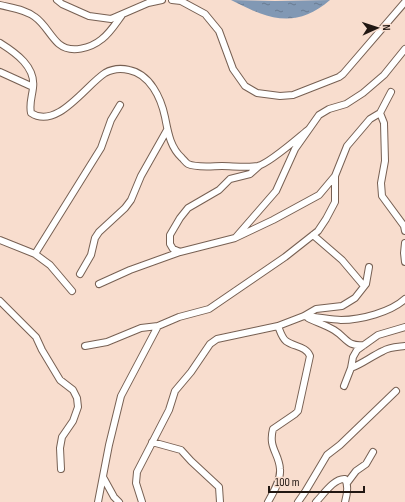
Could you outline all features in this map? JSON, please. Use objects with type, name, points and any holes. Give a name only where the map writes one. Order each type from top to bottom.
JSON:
[{"type":"street","points":[[57,0],[62,4],[89,16],[111,19],[148,2],[162,0]]},
{"type":"street","points":[[172,0],[181,1],[205,14],[219,31],[233,68],[245,86],[257,93],[280,96],[293,95],[344,74],[405,2]]},
{"type":"street","points":[[0,5],[24,11],[34,16],[60,45],[77,50],[90,46],[103,39],[122,15]]},
{"type":"street","points":[[0,43],[14,51],[32,74],[34,87],[30,105],[31,113],[38,117],[46,117],[57,114],[106,73],[119,69],[129,70],[138,72],[148,79],[155,90],[165,116],[167,130],[175,152],[189,164],[206,166],[259,166]]},
{"type":"street","points":[[235,238],[276,191],[295,149],[319,115],[329,109],[346,104],[363,93],[384,75],[405,49]]},
{"type":"street","points":[[0,72],[34,87]]},
{"type":"street","points":[[85,346],[107,342],[141,328],[158,326],[209,309],[285,257],[318,231],[335,202],[335,176],[346,146],[370,119],[380,113],[391,92]]},
{"type":"street","points":[[35,254],[101,148],[111,120],[120,105]]},
{"type":"street","points":[[380,113],[384,123],[385,161],[381,183],[382,196],[405,228]]},
{"type":"street","points":[[180,252],[173,249],[170,244],[170,235],[188,208],[219,190],[230,180],[250,174],[310,129]]},
{"type":"street","points":[[80,274],[91,255],[95,238],[131,200],[141,176],[167,130]]},
{"type":"street","points":[[99,284],[130,270],[180,252],[235,238],[273,220],[318,195],[335,176]]},
{"type":"street","points":[[313,235],[342,260],[364,286]]},
{"type":"street","points":[[0,240],[35,254],[50,265],[72,291]]},
{"type":"street","points":[[405,243],[405,262]]},
{"type":"street","points":[[142,502],[136,482],[137,472],[169,410],[175,391],[191,372],[210,344],[216,339],[278,326],[304,316],[316,309],[342,306],[355,298],[366,284],[369,267]]},
{"type":"street","points":[[304,316],[342,320],[361,317],[389,310],[405,299]]},
{"type":"street","points":[[0,301],[36,338],[60,380],[73,390],[77,398],[78,407],[73,421],[62,437],[60,448],[61,469]]},
{"type":"street","points":[[304,316],[334,330],[350,344],[357,346],[364,345]]},
{"type":"street","points":[[98,502],[121,396],[158,326]]},
{"type":"street","points":[[268,502],[277,485],[281,470],[272,444],[273,429],[298,411],[310,356],[306,350],[285,340],[278,326]]},
{"type":"street","points":[[344,386],[351,368],[353,357],[357,350],[378,335],[405,327]]},
{"type":"street","points":[[351,368],[382,351],[392,347],[405,346]]},
{"type":"street","points":[[298,502],[306,492],[327,455],[340,445],[396,391]]},
{"type":"street","points":[[152,442],[182,450],[191,461],[219,486],[220,502]]},
{"type":"street","points":[[345,502],[347,496],[347,483],[356,471],[366,464],[373,452]]},
{"type":"street","points":[[103,477],[114,497],[119,502]]},
{"type":"street","points":[[316,502],[336,481],[341,479],[345,480],[347,483]]},
{"type":"water","points":[[231,0],[330,0],[305,15],[293,18],[281,18],[257,12]]}]
